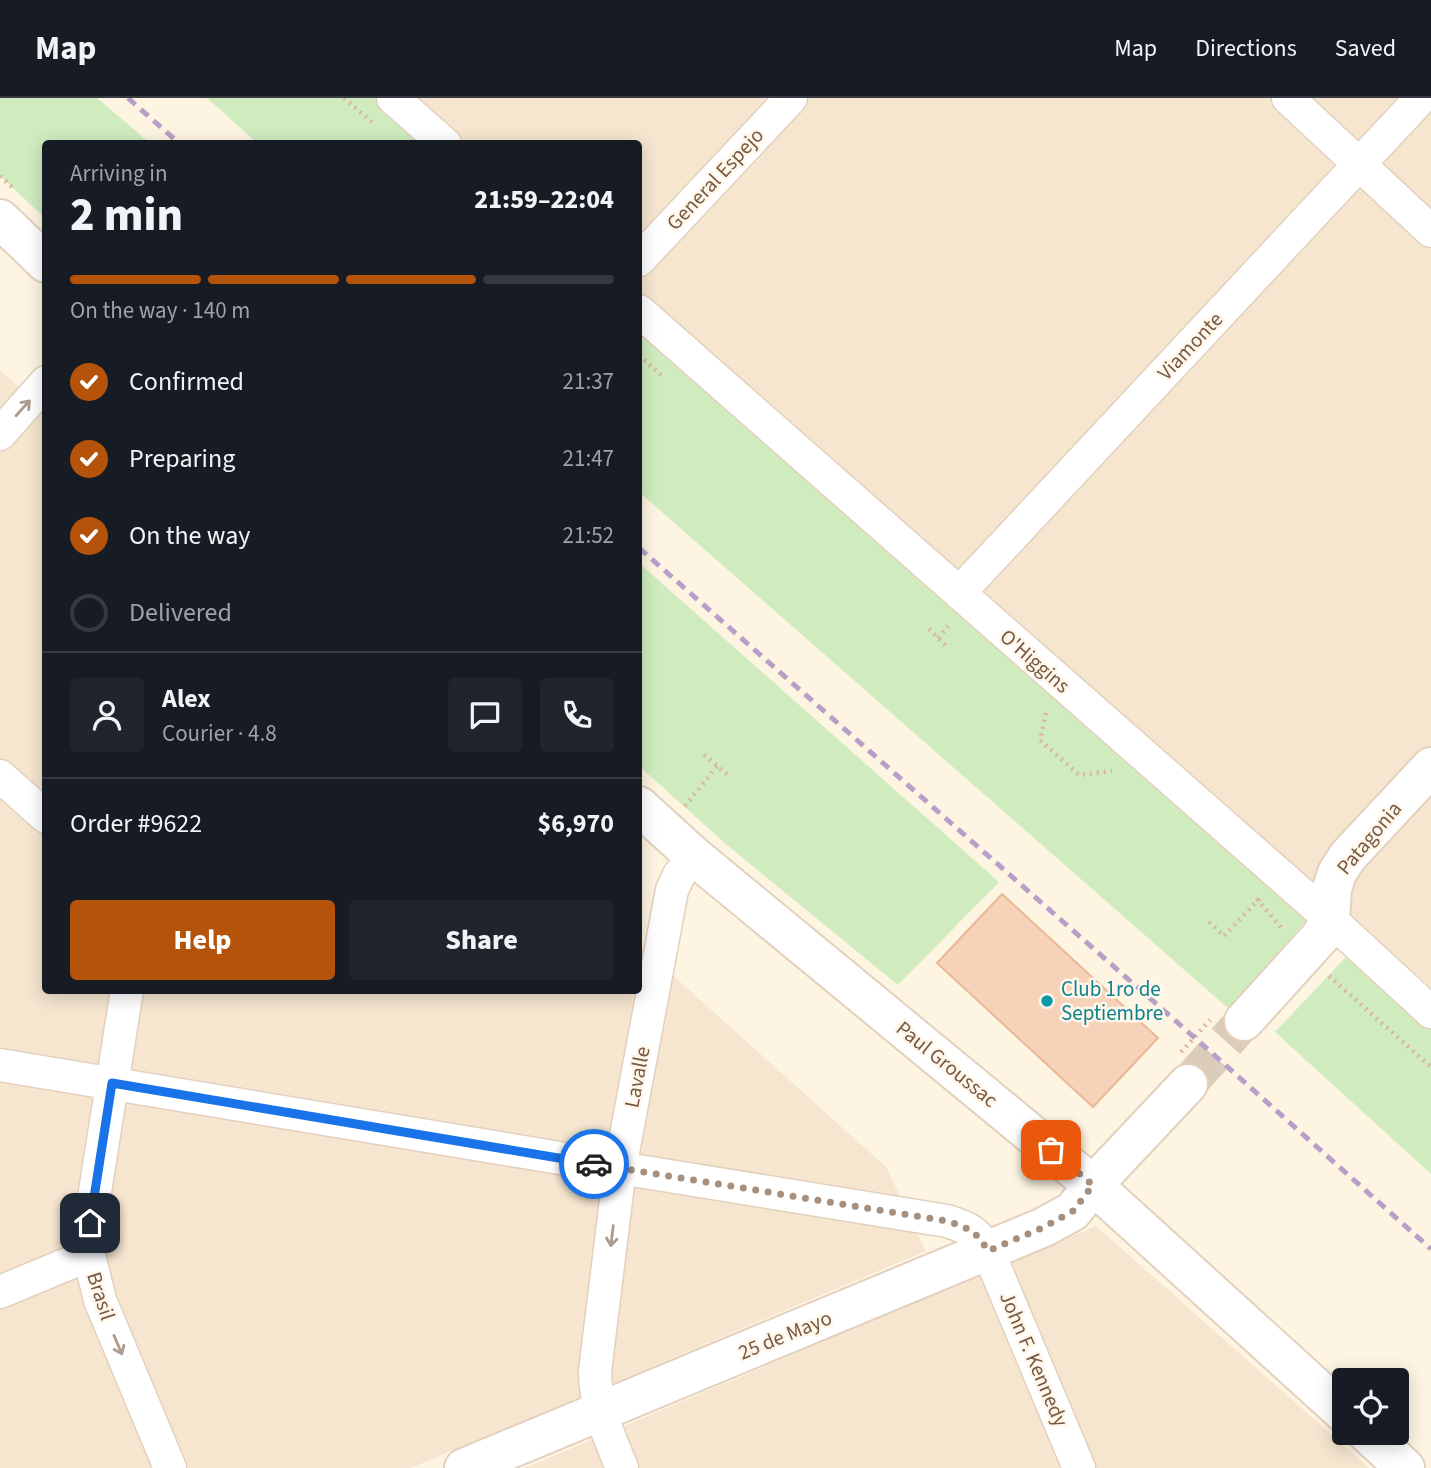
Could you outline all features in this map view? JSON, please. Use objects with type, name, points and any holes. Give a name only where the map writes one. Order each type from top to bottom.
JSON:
[{"type":"street","points":[[393,98],[440,140]]},
{"type":"street","name":"General Espejo","points":[[642,257],[791,98]]},
{"type":"street","points":[[1288,98],[1431,231]]},
{"type":"street","name":"Viamonte","points":[[959,593],[1421,98]]},
{"type":"street","points":[[0,219],[42,260]]},
{"type":"street","name":"O'Higgins","points":[[642,314],[1330,919],[1431,1012]]},
{"type":"street","points":[[0,433],[42,386]]},
{"type":"street","name":"Patagonia","points":[[1330,919],[1332,888],[1337,873],[1348,856],[1431,766]]},
{"type":"street","points":[[0,776],[42,813]]},
{"type":"street","name":"Paul Groussac","points":[[642,809],[695,857],[1093,1185],[1332,1402]]},
{"type":"street","name":"Lavalle","points":[[622,1468],[600,1411],[595,1390],[595,1371],[620,1168],[672,890],[679,875],[695,857]]},
{"type":"street","points":[[1227,1020],[1291,945],[1321,936],[1330,919]]},
{"type":"street","name":"Brasil","points":[[126,994],[90,1223],[89,1255],[100,1300],[170,1468]]},
{"type":"street","points":[[0,1065],[947,1221],[969,1228],[988,1251]]},
{"type":"street","name":"25 de Mayo","points":[[464,1468],[988,1251],[1044,1227],[1073,1211],[1182,1071]]},
{"type":"street","name":"John F. Kennedy","points":[[988,1251],[1079,1468]]},
{"type":"street","points":[[0,1292],[89,1255]]},
{"type":"street","points":[[1380,1445],[1405,1468]]},
{"type":"path","points":[[938,638],[948,626]]},
{"type":"path","points":[[929,629],[946,646]]},
{"type":"path","points":[[1046,713],[1040,740],[1079,775],[1112,771]]},
{"type":"path","points":[[704,755],[729,776]]},
{"type":"path","points":[[684,807],[717,766]]},
{"type":"path","points":[[1209,922],[1224,936],[1258,899],[1290,885]]},
{"type":"path","points":[[1280,926],[1291,945],[1431,1067]]},
{"type":"path","points":[[1182,1071],[1227,1020]]},
{"type":"shaded area","points":[[393,98],[1431,98],[1431,987],[642,311],[642,140],[442,140]]},
{"type":"shaded area","points":[[0,370],[42,408],[42,994],[642,994],[642,948],[886,1167],[926,1251],[411,1468],[0,1468]]},
{"type":"shaded area","points":[[1096,1226],[1332,1435],[1332,1445],[1343,1445],[1369,1468],[525,1468]]},
{"type":"green space","points":[[0,98],[97,98],[146,140],[42,140],[42,215],[0,176]]},
{"type":"green space","points":[[207,98],[374,98],[423,140],[254,140]]},
{"type":"green space","points":[[642,330],[1311,915],[1229,1009],[642,495]]},
{"type":"green space","points":[[642,566],[999,882],[898,985],[727,845],[642,769]]},
{"type":"green space","points":[[1347,956],[1431,1028],[1431,1174],[1275,1032]]},
{"type":"building","name":"Club 1ro de Septiembre","points":[[1002,894],[1158,1038],[1093,1107],[937,963]]},
{"type":"tunnel","points":[[1188,1084],[1244,1021]]},
{"type":"railway","points":[[128,98],[175,140]]},
{"type":"railway","points":[[642,551],[1431,1249]]},
{"type":"way so far","points":[[594,1164],[947,1221],[969,1228],[988,1251],[1044,1227],[1073,1211],[1093,1185],[1051,1150]]},
{"type":"place","name":"Club 1ro de Septiembre","points":[[1047,1001]]},
{"type":"route","points":[[90,1223],[112,1083],[594,1164]]}]
